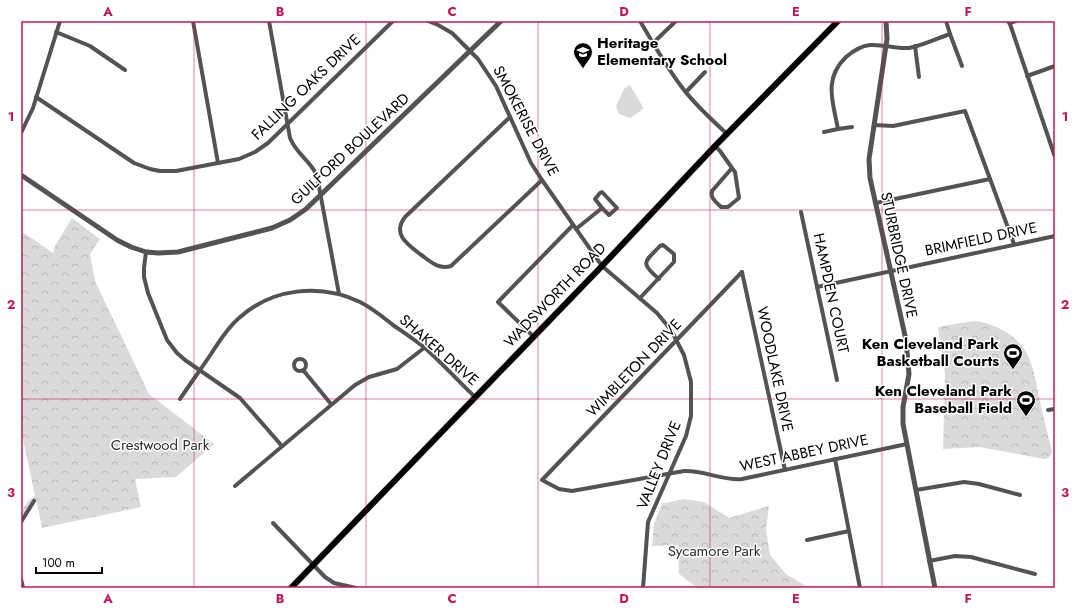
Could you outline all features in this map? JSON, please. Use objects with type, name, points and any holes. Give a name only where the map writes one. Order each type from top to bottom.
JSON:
[{"type":"highway","name":"WADSWORTH ROAD","points":[[291,588],[835,22]]},
{"type":"street","points":[[21,133],[30,117],[60,21]]},
{"type":"street","points":[[193,21],[218,163]]},
{"type":"street","points":[[269,21],[287,124],[293,145],[316,172],[339,294]]},
{"type":"street","name":"FALLING OAKS DRIVE","points":[[36,97],[150,170],[168,172],[239,159],[255,152],[268,143],[393,21]]},
{"type":"street","name":"SMOKERISE DRIVE","points":[[428,21],[442,26],[452,33],[471,50],[485,68],[493,80],[531,163],[602,266]]},
{"type":"street","name":"GUILFORD BOULEVARD","points":[[21,175],[117,240],[146,252],[178,252],[272,228],[298,215],[321,195],[501,21]]},
{"type":"street","points":[[640,21],[670,71],[686,92],[699,108],[727,134]]},
{"type":"street","points":[[653,43],[676,21]]},
{"type":"street","name":"STURBRIDGE DRIVE","points":[[886,21],[886,46],[869,159],[870,178],[906,340],[909,374],[903,415],[934,588]]},
{"type":"street","points":[[946,21],[962,66]]},
{"type":"street","points":[[1016,21],[1009,22],[1055,157]]},
{"type":"street","points":[[56,32],[90,46],[114,61],[125,70]]},
{"type":"street","points":[[838,129],[831,82],[834,71],[852,51],[860,47],[871,45],[899,48],[915,46],[950,34]]},
{"type":"street","points":[[915,46],[919,77]]},
{"type":"street","points":[[1027,76],[1055,66]]},
{"type":"street","points":[[686,92],[705,72]]},
{"type":"street","points":[[874,125],[893,126],[965,111],[1014,244]]},
{"type":"street","points":[[510,117],[406,217],[401,224],[400,233],[402,238],[407,245],[435,265],[447,267],[454,263],[542,180]]},
{"type":"street","points":[[824,132],[852,127]]},
{"type":"street","points":[[715,146],[720,151],[735,172],[739,198],[728,207],[721,207],[713,200],[711,194],[732,168]]},
{"type":"street","points":[[876,203],[990,178]]},
{"type":"street","points":[[602,192],[617,208],[609,215],[602,208],[595,199],[602,192]]},
{"type":"street","points":[[533,336],[498,302],[575,227],[602,208]]},
{"type":"street","name":"HAMPDEN COURT","points":[[801,212],[837,380]]},
{"type":"street","name":"BRIMFIELD DRIVE","points":[[817,287],[1055,236]]},
{"type":"street","points":[[640,298],[659,279],[675,259],[674,254],[663,245],[646,261],[648,270],[659,279]]},
{"type":"street","points":[[146,252],[144,268],[146,285],[163,332],[169,344],[177,353],[240,398],[282,446]]},
{"type":"street","name":"VALLEY DRIVE","points":[[602,266],[657,313],[671,330],[684,355],[690,374],[692,388],[692,407],[686,436],[648,522],[643,588]]},
{"type":"street","name":"WIMBLETON DRIVE","points":[[542,480],[742,272]]},
{"type":"street","name":"WOODLAKE DRIVE","points":[[742,272],[785,470]]},
{"type":"street","name":"SHAKER DRIVE","points":[[180,399],[230,327],[246,312],[275,296],[294,291],[316,290],[339,294],[370,308],[424,348],[475,397]]},
{"type":"street","points":[[235,486],[331,404],[361,381],[376,374],[397,369],[424,348]]},
{"type":"street","points":[[303,370],[331,404]]},
{"type":"street","points":[[1048,410],[1055,409]]},
{"type":"street","name":"WEST ABBEY DRIVE","points":[[542,480],[552,487],[572,492],[691,471],[735,480],[907,444]]},
{"type":"street","points":[[835,460],[860,588]]},
{"type":"street","points":[[916,490],[964,482],[979,484],[1020,495]]},
{"type":"street","points":[[21,522],[34,501]]},
{"type":"street","points":[[273,523],[325,577],[334,583],[356,588]]},
{"type":"street","points":[[807,540],[849,531]]},
{"type":"street","points":[[929,561],[955,556],[971,557],[1035,574]]},
{"type":"street","points":[[21,579],[23,588]]},
{"type":"green space","points":[[630,85],[643,109],[630,118],[619,114],[616,106],[624,89]]},
{"type":"green space","name":"Crestwood Park","points":[[72,218],[100,239],[90,254],[95,281],[149,394],[214,444],[176,477],[135,479],[141,507],[42,528],[37,503],[34,500],[21,519],[25,506],[29,500],[35,496],[21,429],[21,231],[53,253],[55,246]]},
{"type":"green space","points":[[976,321],[991,325],[1006,332],[1019,343],[1028,356],[1052,451],[1048,458],[1045,459],[979,447],[943,449],[945,374],[938,327]]},
{"type":"green space","name":"Sycamore Park","points":[[683,499],[704,502],[729,518],[769,506],[766,530],[770,555],[786,574],[809,588],[698,588],[679,574],[678,545],[652,546],[654,524],[662,504]]},
{"type":"place","name":"Heritage Elementary School","points":[[583,69]]},
{"type":"place","name":"Ken Cleveland Park Basketball Courts","points":[[1013,370]]},
{"type":"place","name":"Ken Cleveland Park Baseball Field","points":[[1026,417]]}]
